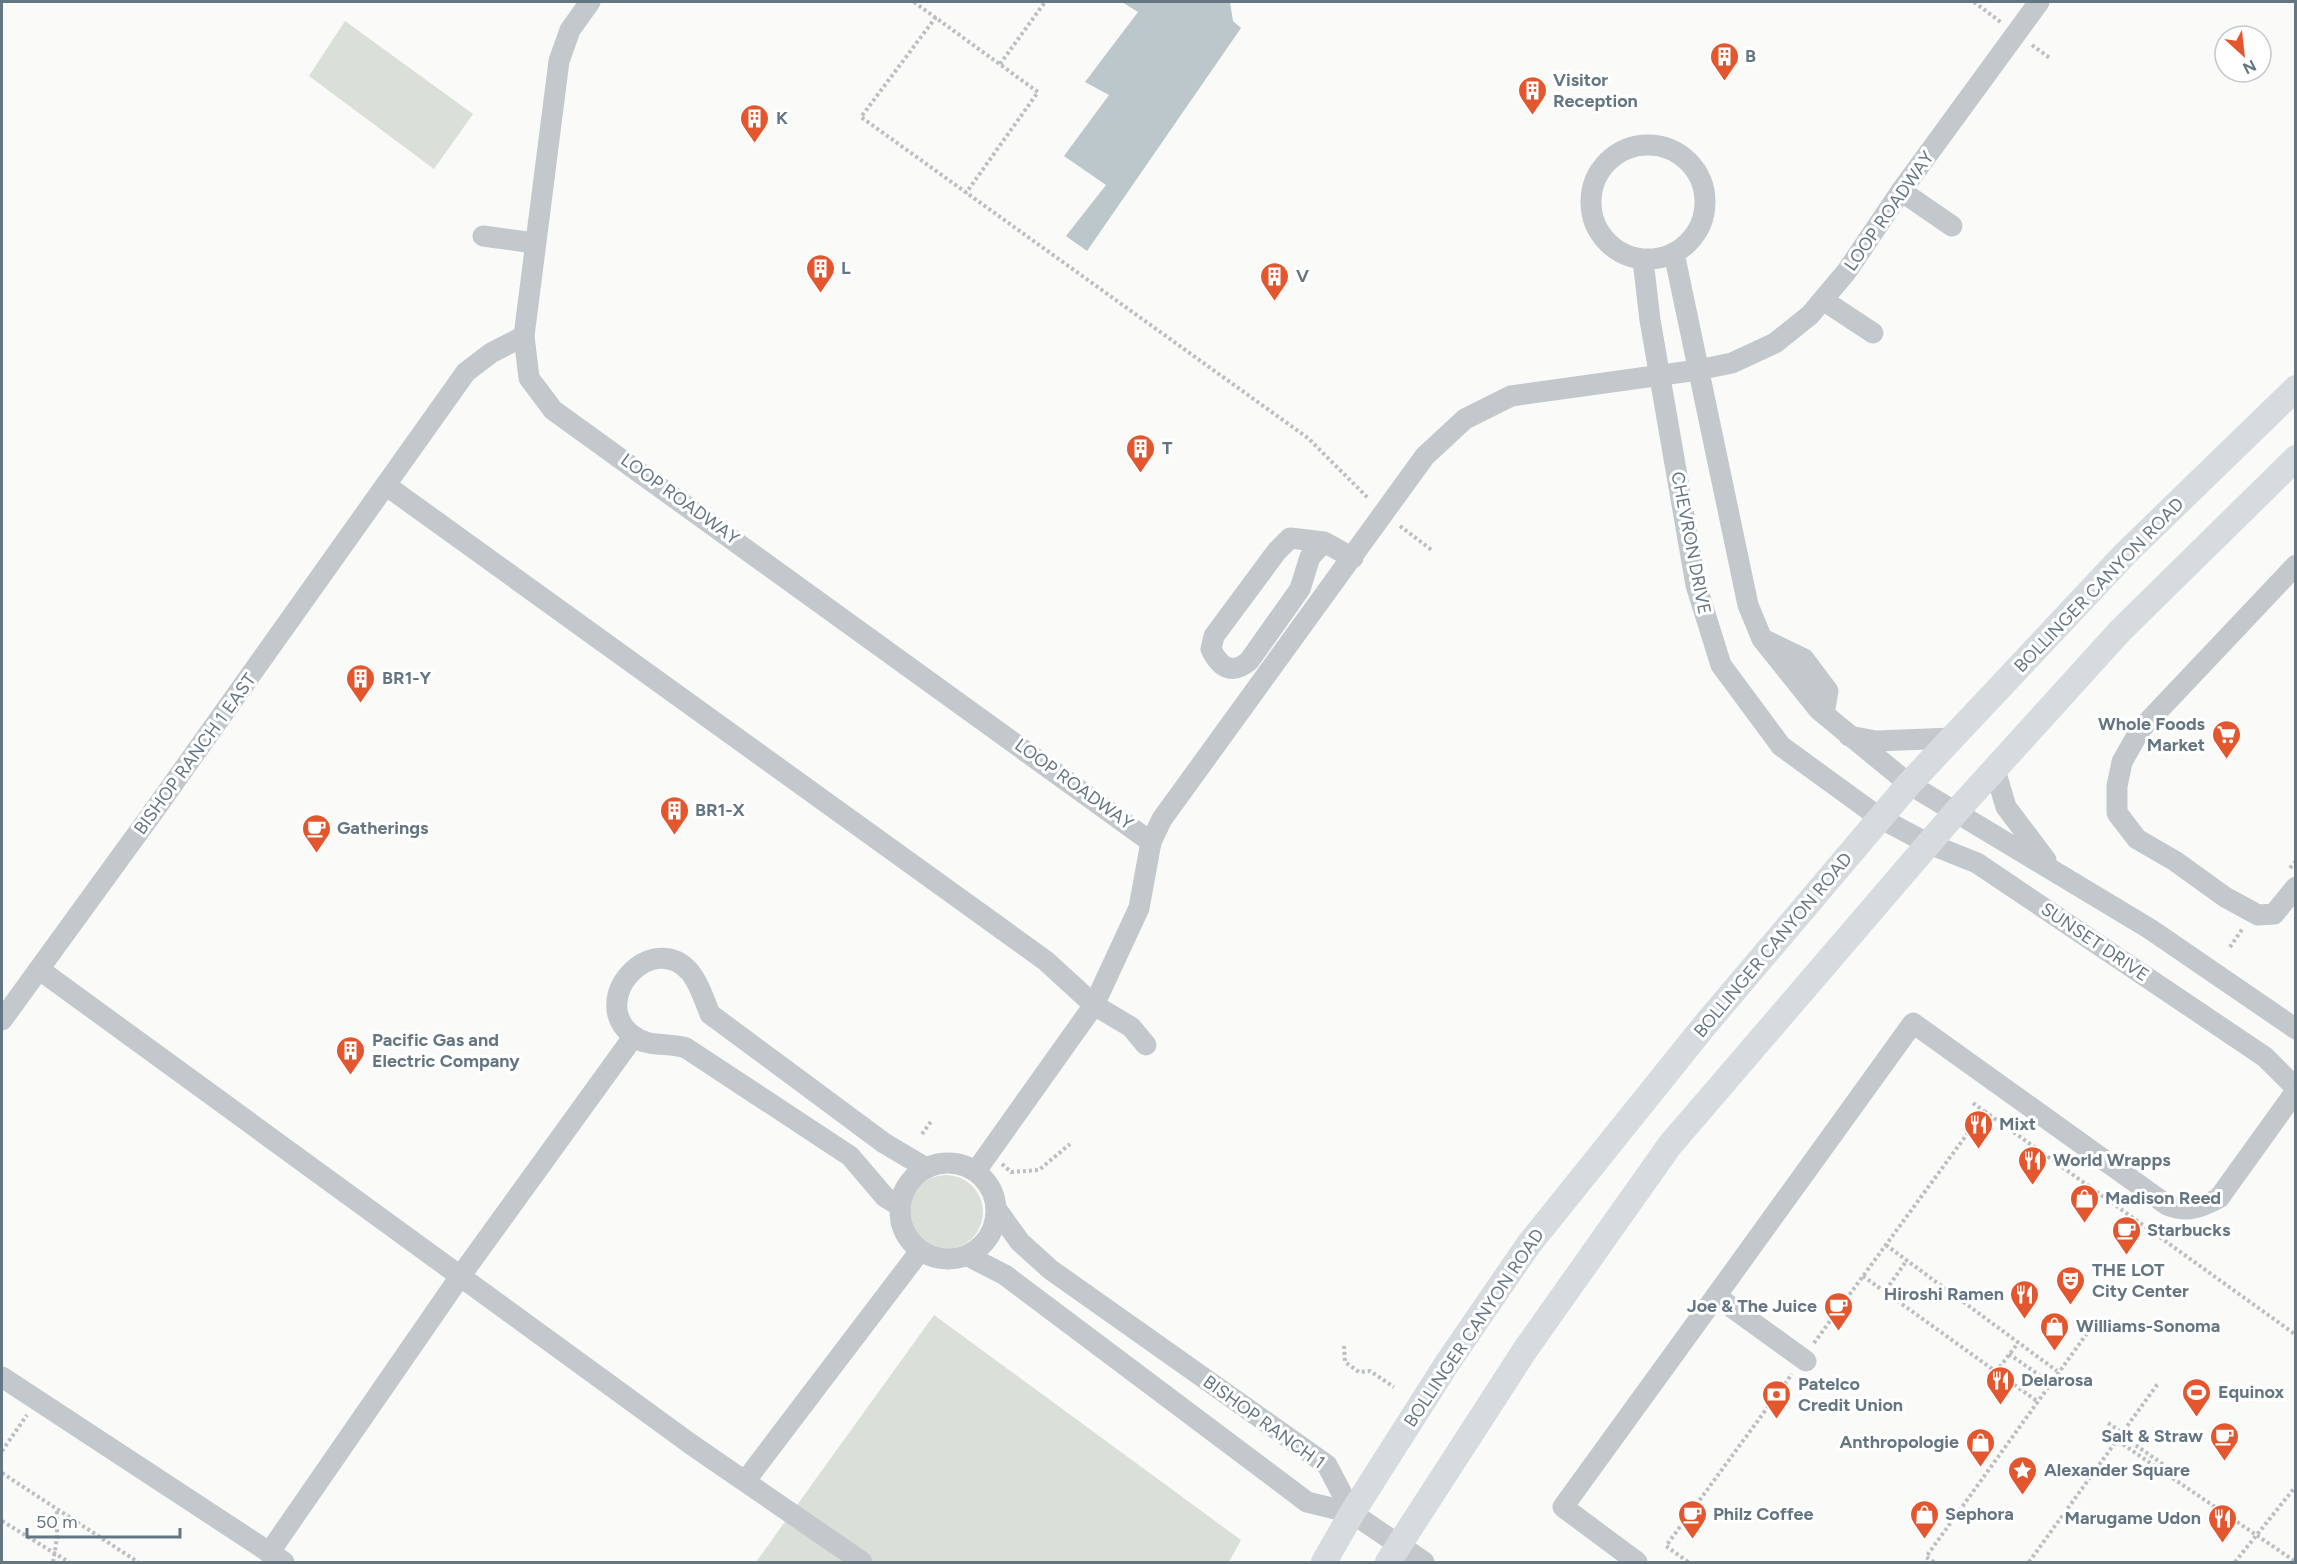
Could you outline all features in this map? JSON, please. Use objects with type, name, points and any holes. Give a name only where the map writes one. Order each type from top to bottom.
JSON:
[{"type":"main road","name":"BOLLINGER CANYON ROAD","points":[[1324,1563],[1352,1513],[1448,1362],[1529,1244],[1705,1025],[1909,784],[2126,554],[2295,388]]},
{"type":"main road","points":[[1393,1554],[1525,1350],[1670,1145],[1927,843],[2120,631],[2295,458]]},
{"type":"street","name":"LOOP ROADWAY","points":[[590,2],[570,30],[559,61],[534,243],[524,336],[529,378],[553,410],[1151,842]]},
{"type":"street","name":"LOOP ROADWAY","points":[[976,1171],[1094,1005],[1139,908],[1151,842],[1162,819],[1425,456],[1465,419],[1511,396],[1698,370],[1732,363],[1775,343],[1810,315],[1847,271],[1901,191],[2040,2]]},
{"type":"street","points":[[1647,144],[1666,147],[1683,156],[1696,170],[1704,188],[1706,207],[1701,226],[1690,242],[1674,253],[1659,259],[1643,260],[1625,255],[1608,244],[1597,229],[1591,210],[1592,191],[1598,173],[1611,158],[1628,148],[1647,144]]},
{"type":"street","points":[[1901,191],[1952,226]]},
{"type":"street","points":[[483,236],[534,243]]},
{"type":"street","points":[[1674,253],[1740,575],[1748,605],[1762,639],[1804,659],[1828,692],[1824,714],[1909,784]]},
{"type":"street","name":"CHEVRON DRIVE","points":[[1643,260],[1644,281],[1696,585],[1721,665],[1781,746],[1880,818]]},
{"type":"street","points":[[1823,300],[1873,333]]},
{"type":"street","name":"BISHOP RANCH 1 EAST","points":[[2,1020],[387,486],[466,372],[491,353],[524,336]]},
{"type":"street","points":[[387,486],[1046,961],[1094,1005],[1131,1027],[1146,1045]]},
{"type":"street","points":[[1324,542],[1310,557],[1300,589],[1249,661],[1241,668],[1230,669],[1222,666],[1211,650],[1214,636],[1277,550],[1290,538],[1324,542],[1353,558]]},
{"type":"street","points":[[2295,565],[2163,702],[2140,730],[2122,762],[2117,786],[2117,813],[2137,839],[2175,861],[2224,897],[2258,915],[2274,914],[2295,886]]},
{"type":"street","points":[[1849,736],[1875,741],[1953,738]]},
{"type":"street","name":"SUNSET DRIVE","points":[[1995,770],[2006,807],[2058,874]]},
{"type":"street","name":"SUNSET DRIVE","points":[[1909,784],[2150,929],[2295,1029]]},
{"type":"street","name":"SUNSET DRIVE","points":[[1880,818],[1927,843],[1986,868],[2265,1057],[2295,1089]]},
{"type":"street","points":[[900,1206],[885,1197],[850,1156],[686,1048],[670,1043],[656,1045],[634,1036],[624,1026],[619,1015],[620,985],[628,974],[650,961],[668,959],[679,963],[699,984],[710,1014],[884,1143],[926,1168]]},
{"type":"street","points":[[40,970],[459,1278],[692,1445],[746,1480],[862,1563]]},
{"type":"street","points":[[1637,1563],[1563,1507],[1913,1023],[2167,1205],[2181,1211],[2200,1209],[2219,1198],[2295,1089]]},
{"type":"street","points":[[2,1377],[276,1558],[459,1278],[634,1036]]},
{"type":"street","points":[[956,1163],[976,1171],[991,1186],[997,1210],[992,1232],[981,1247],[968,1256],[945,1260],[920,1251],[904,1231],[900,1206],[906,1187],[926,1168],[938,1164],[956,1163]]},
{"type":"street","name":"BISHOP RANCH 1","points":[[997,1210],[1020,1242],[1051,1270],[1327,1465],[1352,1513]]},
{"type":"street","points":[[746,1480],[920,1251]]},
{"type":"street","name":"BISHOP RANCH 1","points":[[968,1256],[1005,1275],[1307,1502],[1352,1513]]},
{"type":"street","points":[[1716,1296],[1805,1360]]},
{"type":"street","points":[[1352,1513],[1393,1554],[1424,1563]]},
{"type":"path","points":[[914,2],[1038,92],[966,193]]},
{"type":"path","points":[[1000,64],[1045,2]]},
{"type":"path","points":[[1974,2],[2005,25]]},
{"type":"path","points":[[936,17],[861,117],[1308,438],[1376,506]]},
{"type":"path","points":[[2032,45],[2050,58]]},
{"type":"path","points":[[1400,526],[1433,551]]},
{"type":"path","points":[[1973,1103],[2295,1335]]},
{"type":"path","points":[[1688,1563],[1666,1546],[1805,1360],[1863,1276],[1984,1112]]},
{"type":"path","points":[[922,1134],[932,1120]]},
{"type":"path","points":[[1002,1164],[1011,1172],[1038,1170],[1070,1144]]},
{"type":"path","points":[[1886,1245],[2057,1371]]},
{"type":"path","points":[[1886,1290],[1907,1260]]},
{"type":"path","points":[[1863,1276],[2037,1401]]},
{"type":"path","points":[[1934,1563],[1926,1557],[2049,1382],[2088,1332]]},
{"type":"path","points":[[1996,1372],[2018,1343]]},
{"type":"path","points":[[1344,1346],[1345,1362],[1359,1372],[1370,1371],[1394,1387]]},
{"type":"path","points":[[2009,1354],[2049,1382]]},
{"type":"path","points":[[2029,1563],[2159,1382]]},
{"type":"path","points":[[2108,1423],[2167,1467],[2163,1472]]},
{"type":"path","points":[[2117,1440],[2295,1562]]},
{"type":"path","points":[[2,1473],[138,1563]]},
{"type":"path","points":[[2235,1563],[2295,1486]]},
{"type":"path","points":[[53,1563],[57,1509]]},
{"type":"path","points":[[2,1521],[69,1563]]},
{"type":"shaded area","points":[[1122,2],[1230,2],[1233,21],[1241,28],[1087,251],[1066,236],[1106,185],[1064,156],[1109,95],[1085,82],[1138,12]]},
{"type":"shaded area","points":[[345,21],[473,114],[434,169],[309,76]]},
{"type":"shaded area","points":[[946,1175],[960,1178],[972,1186],[980,1198],[983,1212],[980,1226],[972,1238],[960,1246],[946,1249],[932,1246],[920,1238],[912,1226],[909,1212],[912,1198],[920,1186],[932,1178]]},
{"type":"shaded area","points":[[934,1315],[1241,1540],[1229,1562],[756,1562]]},
{"type":"place","name":"B","points":[[1724,82]]},
{"type":"place","name":"Visitor Reception","points":[[1532,116]]},
{"type":"place","name":"K","points":[[755,144]]},
{"type":"place","name":"L","points":[[820,294]]},
{"type":"place","name":"V","points":[[1275,302]]},
{"type":"place","name":"T","points":[[1141,474]]},
{"type":"place","name":"BR1-Y","points":[[361,704]]},
{"type":"place","name":"Whole Foods Market","points":[[2226,760]]},
{"type":"place","name":"BR1-X","points":[[674,836]]},
{"type":"place","name":"Gatherings","points":[[316,854]]},
{"type":"place","name":"Pacific Gas and Electric Company","points":[[351,1076]]},
{"type":"place","name":"Mixt","points":[[1978,1150]]},
{"type":"place","name":"World Wrapps","points":[[2032,1186]]},
{"type":"place","name":"Madison Reed","points":[[2084,1224]]},
{"type":"place","name":"Starbucks","points":[[2126,1256]]},
{"type":"place","name":"THE LOT City Center","points":[[2071,1306]]},
{"type":"place","name":"Hiroshi Ramen","points":[[2025,1320]]},
{"type":"place","name":"Joe & The Juice","points":[[1838,1332]]},
{"type":"place","name":"Williams-Sonoma","points":[[2055,1352]]},
{"type":"place","name":"Delarosa","points":[[2000,1406]]},
{"type":"place","name":"Equinox","points":[[2197,1418]]},
{"type":"place","name":"Patelco Credit Union","points":[[1777,1420]]},
{"type":"place","name":"Salt & Straw","points":[[2224,1462]]},
{"type":"place","name":"Anthropologie","points":[[1980,1468]]},
{"type":"place","name":"Alexander Square","points":[[2023,1496]]},
{"type":"place","name":"Philz Coffee","points":[[1692,1540]]},
{"type":"place","name":"Sephora","points":[[1924,1540]]},
{"type":"place","name":"Marugame Udon","points":[[2222,1544]]}]
